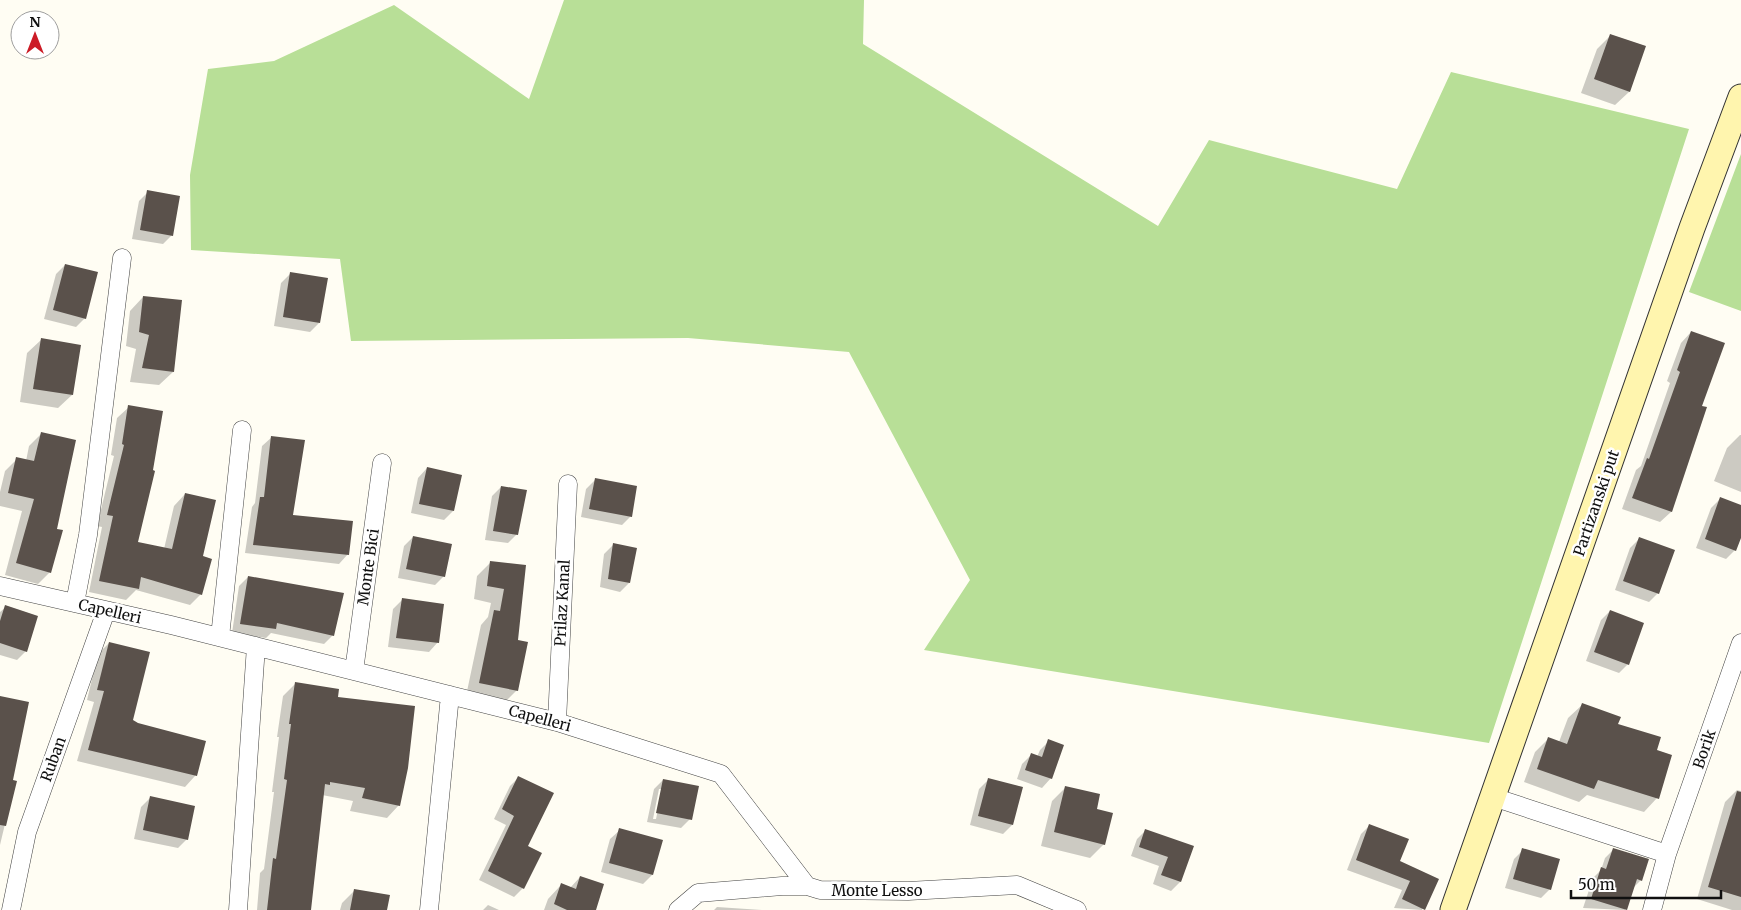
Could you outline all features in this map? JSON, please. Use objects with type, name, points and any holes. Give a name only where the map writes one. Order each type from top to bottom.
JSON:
[{"type":"street","name":"Partizanski put","points":[[1453,910],[1686,246],[1741,98]]},
{"type":"street","points":[[75,603],[88,535],[122,258]]},
{"type":"street","points":[[220,637],[242,430]]},
{"type":"street","name":"Monte Bici","points":[[354,671],[382,463]]},
{"type":"street","name":"Prilaz Kanal","points":[[557,722],[568,484]]},
{"type":"street","name":"Capelleri","points":[[0,586],[220,637],[557,722],[721,774],[808,886]]},
{"type":"street","name":"Ruban","points":[[11,910],[27,832],[106,611]]},
{"type":"street","name":"Borik","points":[[1652,910],[1667,854],[1741,643]]},
{"type":"street","points":[[238,910],[256,646]]},
{"type":"street","points":[[429,910],[450,695]]},
{"type":"street","points":[[1493,797],[1667,854]]},
{"type":"street","name":"Monte Lesso","points":[[678,910],[698,893],[808,886],[820,890],[908,891],[1017,885],[1077,910]]},
{"type":"green space","points":[[564,0],[864,0],[863,44],[1158,226],[1209,140],[1397,189],[1451,72],[1689,129],[1489,743],[924,650],[970,580],[849,352],[688,338],[351,341],[340,259],[191,250],[190,175],[208,69],[274,61],[394,5],[529,99]]},
{"type":"green space","points":[[1741,154],[1741,311],[1689,292]]},
{"type":"building","points":[[1610,34],[1646,46],[1630,92],[1594,79]]},
{"type":"building","points":[[147,190],[180,196],[173,236],[140,230]]},
{"type":"building","points":[[65,264],[98,272],[86,319],[53,310]]},
{"type":"building","points":[[290,272],[328,278],[320,323],[283,317]]},
{"type":"building","points":[[143,296],[182,300],[174,372],[142,368],[149,335],[139,332]]},
{"type":"building","points":[[1691,331],[1725,343],[1702,406],[1707,407],[1672,512],[1632,498],[1647,458],[1649,459],[1680,372],[1677,370]]},
{"type":"building","points":[[41,338],[81,345],[73,395],[33,389]]},
{"type":"building","points":[[128,405],[163,411],[153,470],[155,471],[138,542],[172,549],[185,493],[216,500],[203,556],[212,559],[202,595],[141,577],[139,589],[99,581],[113,516],[107,515],[124,445],[122,444]]},
{"type":"building","points":[[41,432],[76,440],[57,529],[63,530],[51,573],[16,563],[34,499],[8,493],[16,457],[34,461]]},
{"type":"building","points":[[271,436],[305,440],[293,515],[353,521],[349,555],[253,545],[260,497],[264,497]]},
{"type":"building","points":[[427,467],[462,475],[454,511],[419,504]]},
{"type":"building","points":[[595,478],[637,486],[632,517],[589,509]]},
{"type":"building","points":[[501,486],[527,490],[518,535],[493,531]]},
{"type":"building","points":[[1720,497],[1741,505],[1741,538],[1736,551],[1705,539]]},
{"type":"building","points":[[413,536],[452,544],[445,577],[406,569]]},
{"type":"building","points":[[1639,537],[1675,550],[1659,594],[1623,581]]},
{"type":"building","points":[[613,543],[637,548],[630,583],[608,579]]},
{"type":"building","points":[[490,561],[526,565],[518,640],[528,642],[518,691],[479,683],[494,610],[500,611],[504,589],[487,586]]},
{"type":"building","points":[[248,576],[344,593],[334,636],[277,623],[276,629],[240,624]]},
{"type":"building","points":[[402,598],[444,604],[439,643],[396,638]]},
{"type":"building","points":[[5,605],[38,616],[27,652],[0,643],[0,621]]},
{"type":"building","points":[[1610,610],[1644,623],[1629,665],[1594,652]]},
{"type":"building","points":[[109,642],[150,652],[133,720],[138,723],[206,741],[197,776],[88,750],[104,691],[97,690]]},
{"type":"building","points":[[295,682],[339,689],[338,697],[415,706],[408,768],[400,806],[362,798],[365,788],[330,782],[330,785],[325,784],[311,910],[267,910],[273,858],[276,859],[287,780],[284,779]]},
{"type":"building","points":[[0,696],[29,702],[13,780],[17,781],[6,826],[0,825]]},
{"type":"building","points":[[1582,703],[1621,717],[1618,724],[1661,737],[1657,750],[1672,755],[1659,799],[1598,780],[1594,789],[1537,769],[1548,737],[1567,744]]},
{"type":"building","points":[[1048,739],[1064,745],[1052,779],[1025,770],[1031,753],[1042,757]]},
{"type":"building","points":[[518,776],[554,793],[528,846],[542,853],[524,889],[488,871],[514,816],[502,809]]},
{"type":"building","points":[[988,778],[1023,787],[1013,825],[978,816]]},
{"type":"building","points":[[663,779],[699,786],[692,820],[656,813]]},
{"type":"building","points":[[1065,786],[1100,794],[1097,809],[1113,813],[1105,845],[1054,832]]},
{"type":"building","points":[[1737,791],[1741,792],[1741,897],[1708,887]]},
{"type":"building","points":[[150,796],[195,806],[188,840],[143,830]]},
{"type":"building","points":[[1369,824],[1409,839],[1400,861],[1439,879],[1425,910],[1402,899],[1410,881],[1356,860]]},
{"type":"building","points":[[619,828],[663,840],[653,875],[609,863]]},
{"type":"building","points":[[1145,829],[1194,846],[1181,882],[1161,875],[1168,857],[1139,847]]},
{"type":"building","points":[[1522,848],[1560,859],[1551,890],[1513,879]]},
{"type":"building","points":[[1613,848],[1649,859],[1642,881],[1637,879],[1627,910],[1591,899],[1601,867],[1606,869]]},
{"type":"building","points":[[580,876],[604,884],[596,910],[567,910],[554,904],[561,883],[576,889]]},
{"type":"building","points":[[354,889],[390,895],[387,910],[350,910]]}]
